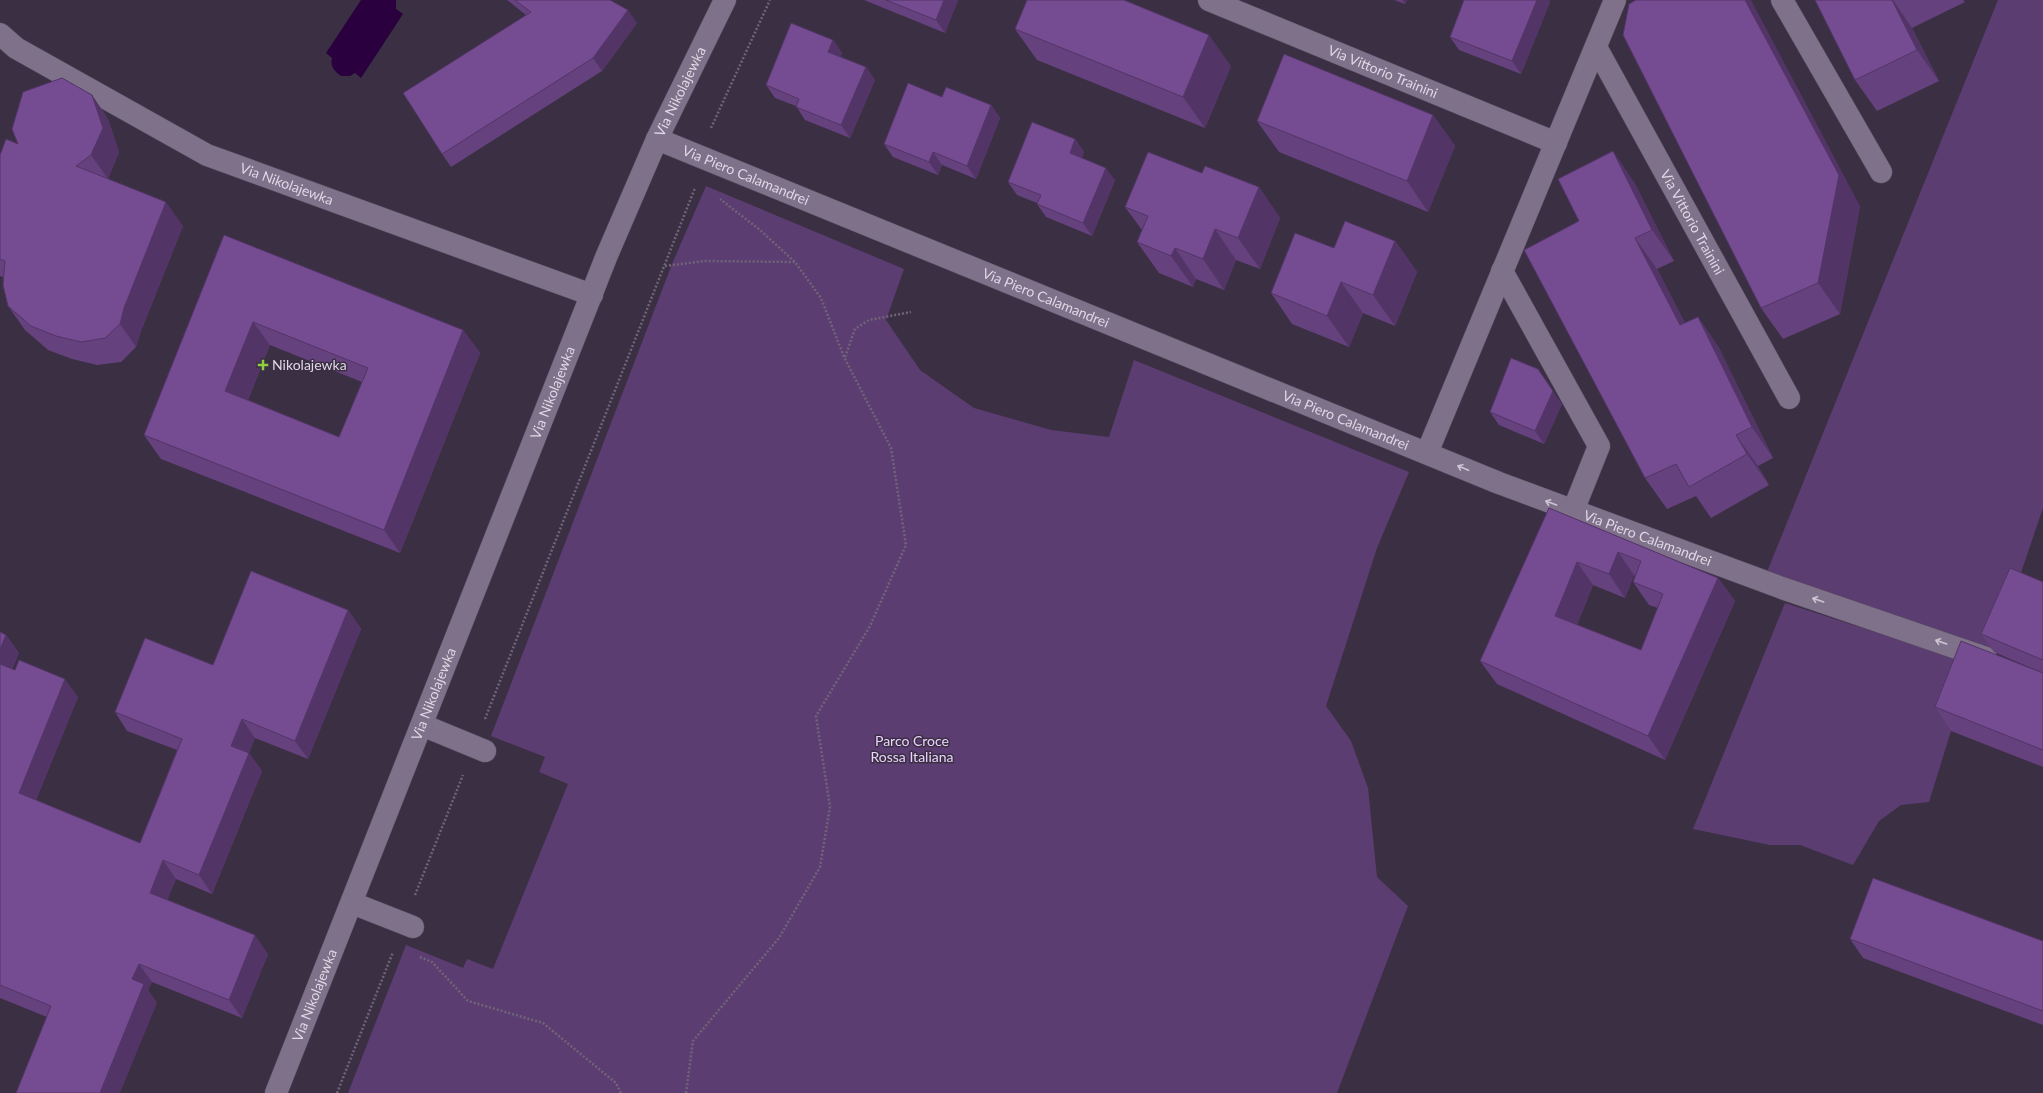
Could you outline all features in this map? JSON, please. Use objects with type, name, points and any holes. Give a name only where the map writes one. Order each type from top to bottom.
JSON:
[{"type":"street","name":"Via Nikolajewka","points":[[276,1093],[592,295],[657,139],[725,0]]},
{"type":"street","name":"Via Vittorio Trainini","points":[[1209,0],[1556,143]]},
{"type":"street","points":[[1426,453],[1615,0]]},
{"type":"street","points":[[1782,0],[1881,172]]},
{"type":"street","name":"Via Nikolajewka","points":[[0,34],[16,48],[207,155],[592,295]]},
{"type":"street","name":"Via Vittorio Trainini","points":[[1596,47],[1789,398]]},
{"type":"street","name":"Via Piero Calamandrei","points":[[657,139],[1499,483],[1782,588],[2008,667]]},
{"type":"street","points":[[1502,272],[1599,446],[1573,511]]},
{"type":"street","points":[[422,726],[479,749]]},
{"type":"street","points":[[352,902],[408,925]]},
{"type":"path","points":[[337,1093],[408,925],[479,749],[664,266],[701,173],[708,160],[711,124],[770,0]]},
{"type":"path","points":[[686,1093],[693,1041],[779,938],[820,867],[830,807],[816,716],[870,626],[906,545],[892,448],[844,357],[821,298],[795,262],[760,230],[716,196]]},
{"type":"path","points":[[664,266],[704,261],[795,262]]},
{"type":"path","points":[[844,357],[855,329],[869,320],[911,312]]},
{"type":"path","points":[[417,956],[432,962],[468,1001],[543,1023],[616,1083],[621,1093]]},
{"type":"green space","points":[[1998,0],[2043,0],[2043,508],[1994,652],[1767,572]]},
{"type":"green space","name":"Parco Croce Rossa Italiana","points":[[706,186],[904,269],[886,320],[920,370],[974,408],[1051,430],[1109,437],[1134,360],[1409,472],[1377,548],[1326,706],[1351,741],[1368,788],[1377,877],[1408,906],[1337,1093],[348,1093],[406,945],[463,968],[467,959],[493,969],[568,784],[539,772],[545,757],[491,736],[672,264]]},
{"type":"green space","points":[[1785,603],[1977,665],[1951,731],[1929,802],[1901,805],[1879,821],[1853,865],[1800,845],[1770,845],[1693,829]]},
{"type":"shaded area","points":[[361,0],[396,0],[396,9],[403,14],[361,78],[355,73],[350,76],[341,76],[333,68],[332,58],[326,53]]},
{"type":"building","points":[[515,0],[610,0],[628,10],[593,58],[442,154],[403,93],[531,12]]},
{"type":"building","points":[[886,0],[944,0],[936,20]]},
{"type":"building","points":[[1027,0],[1124,0],[1209,35],[1183,97],[1015,29]]},
{"type":"building","points":[[1464,0],[1537,0],[1512,61],[1450,37]]},
{"type":"building","points":[[1636,0],[1745,0],[1839,175],[1818,283],[1761,308],[1623,35],[1629,4]]},
{"type":"building","points":[[1815,0],[1892,0],[1917,50],[1855,80]]},
{"type":"building","points":[[791,23],[833,40],[828,52],[866,67],[841,125],[796,107],[799,99],[766,85]]},
{"type":"building","points":[[1284,54],[1433,115],[1407,181],[1257,121]]},
{"type":"building","points":[[62,78],[92,95],[103,128],[91,155],[76,166],[166,202],[124,308],[120,324],[105,338],[81,342],[56,336],[31,326],[8,306],[3,285],[5,261],[0,259],[0,155],[6,139],[18,144],[12,129],[23,92]]},
{"type":"building","points":[[908,83],[942,97],[946,87],[991,105],[967,166],[933,152],[929,162],[884,144]]},
{"type":"building","points":[[1032,122],[1075,139],[1070,153],[1106,168],[1083,223],[1037,204],[1041,195],[1008,182]]},
{"type":"building","points":[[1613,151],[1652,230],[1635,238],[1680,325],[1698,317],[1752,427],[1736,435],[1747,454],[1689,487],[1676,464],[1645,478],[1524,250],[1579,221],[1558,179]]},
{"type":"building","points":[[1148,152],[1202,173],[1205,166],[1259,187],[1238,238],[1215,229],[1203,259],[1175,248],[1171,256],[1137,242],[1148,216],[1125,207]]},
{"type":"building","points":[[1345,221],[1395,241],[1373,295],[1341,282],[1327,316],[1271,293],[1295,233],[1334,248]]},
{"type":"building","points":[[224,235],[463,330],[384,530],[144,435]],"holes":[[[253,322],[368,368],[339,437],[225,391]]]},
{"type":"building","points":[[1511,358],[1538,369],[1553,391],[1535,431],[1490,412]]},
{"type":"building","points":[[1549,508],[1718,578],[1648,736],[1480,661]],"holes":[[[1618,552],[1641,561],[1633,582],[1663,594],[1641,650],[1555,616],[1577,562],[1609,574]]]},
{"type":"building","points":[[2010,568],[2043,582],[2043,660],[1981,634]]},
{"type":"building","points":[[251,571],[348,610],[295,741],[242,719],[231,746],[249,753],[199,875],[163,860],[150,893],[255,935],[229,1000],[139,964],[132,979],[144,984],[100,1093],[16,1093],[51,1006],[0,985],[0,664],[15,670],[19,660],[65,679],[19,793],[140,843],[182,739],[115,712],[145,638],[213,665]]},
{"type":"building","points":[[0,632],[6,635],[0,649]]},
{"type":"building","points":[[1961,641],[2043,673],[2043,750],[1935,707]]},
{"type":"building","points":[[1873,878],[2043,941],[2043,1011],[1850,939]]},
{"type":"place","name":"Nikolajewka","points":[[263,365]]}]
